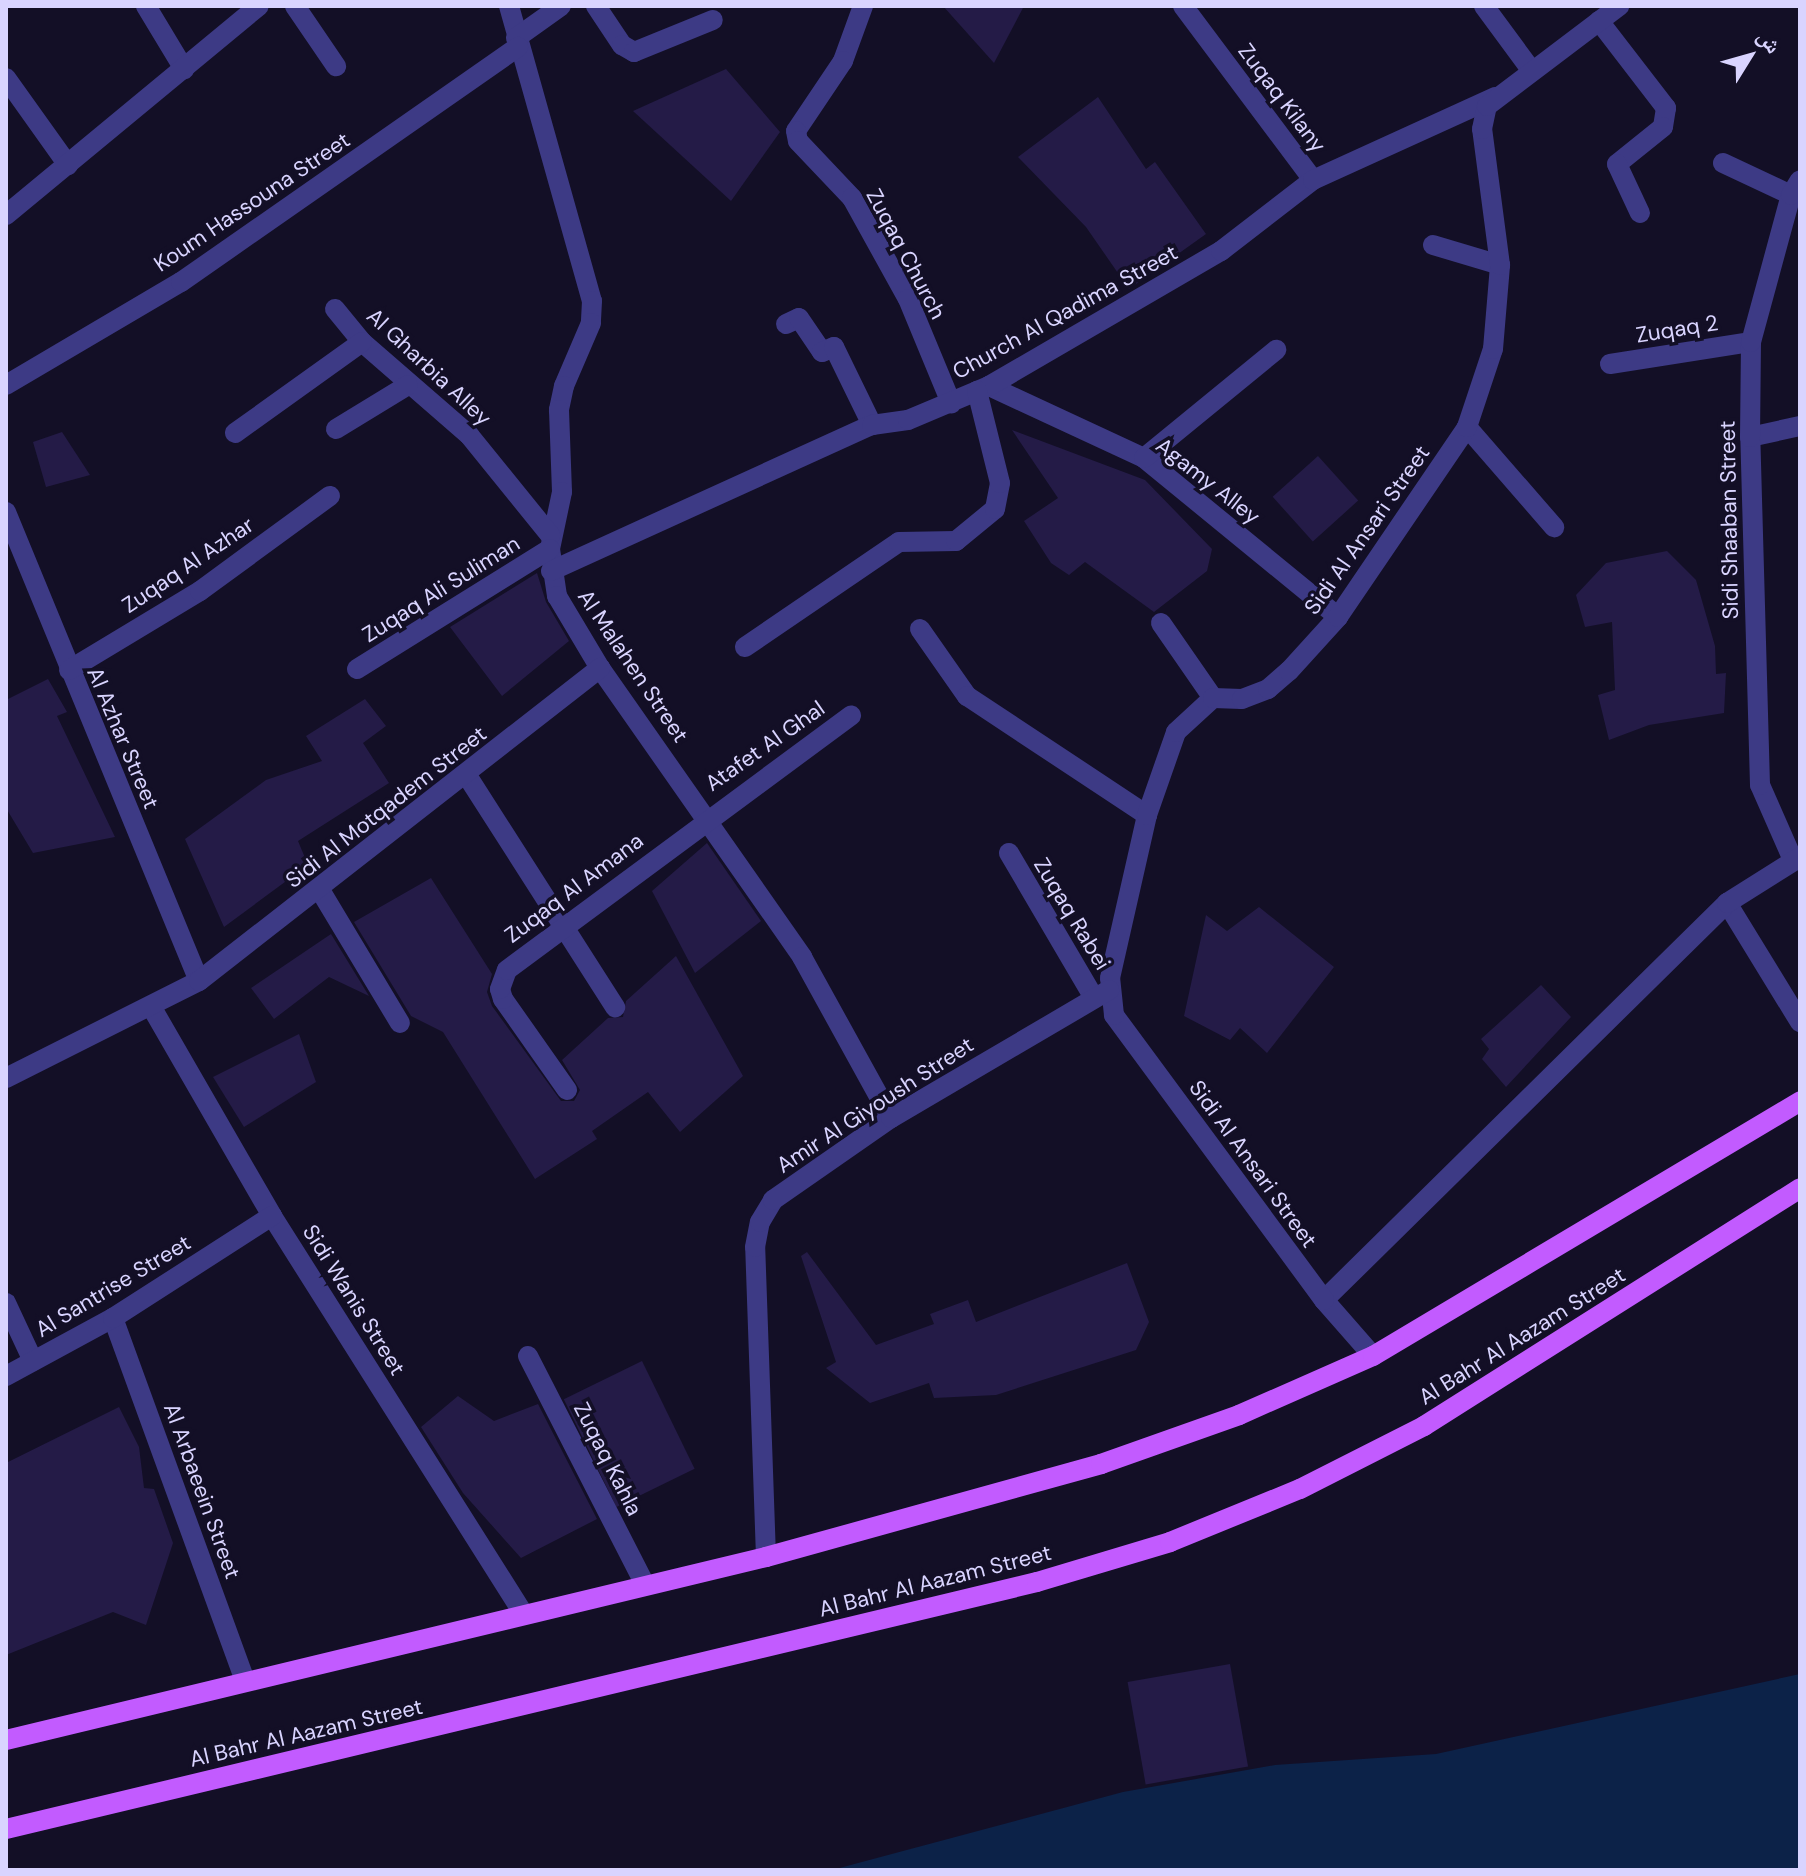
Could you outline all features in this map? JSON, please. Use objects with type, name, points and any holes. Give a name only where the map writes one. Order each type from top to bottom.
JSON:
[{"type":"main road","points":[[7,1738],[766,1557],[1101,1464],[1239,1415],[1373,1356],[1800,1101]]},
{"type":"main road","name":"Al Bahr Al Aazam Street","points":[[6,1829],[1037,1582],[1170,1542],[1300,1489],[1424,1426],[1800,1188]]},
{"type":"street","points":[[146,6],[184,69]]},
{"type":"street","points":[[9,207],[68,165],[259,6]]},
{"type":"street","points":[[295,6],[336,66]]},
{"type":"street","name":"Al Malahen Street","points":[[509,6],[592,301],[591,323],[561,398],[562,492],[550,542],[551,571],[557,596],[600,668],[708,817],[802,957],[891,1118]]},
{"type":"street","name":"Koum Hassouna Street","points":[[6,385],[181,282],[517,43],[561,6]]},
{"type":"street","points":[[596,6],[634,52],[713,20]]},
{"type":"street","name":"Zuqaq Church","points":[[863,6],[843,61],[798,121],[798,141],[852,198],[908,299],[951,403]]},
{"type":"street","name":"Zuqaq Kilany","points":[[1183,6],[1313,180]]},
{"type":"street","points":[[1484,6],[1532,71]]},
{"type":"street","points":[[1495,97],[1619,6]]},
{"type":"street","points":[[1599,21],[1666,108],[1663,127],[1616,167],[1640,213]]},
{"type":"street","points":[[6,78],[68,165]]},
{"type":"street","name":"Church Al Qadima Street","points":[[551,571],[872,425],[908,420],[983,388],[1221,251],[1313,180],[1495,97]]},
{"type":"street","name":"Sidi Al Ansari Street","points":[[1213,698],[1242,699],[1268,689],[1338,617],[1467,427],[1493,349],[1500,265],[1482,129],[1495,97]]},
{"type":"street","points":[[1723,163],[1796,188]]},
{"type":"street","name":"Sidi Shaaban Street","points":[[1796,188],[1751,342],[1750,437],[1760,785],[1796,858]]},
{"type":"street","points":[[1433,245],[1500,265]]},
{"type":"street","name":"Al Gharbia Alley","points":[[335,309],[362,342],[469,435],[550,542]]},
{"type":"street","points":[[786,324],[799,318],[822,352],[834,347],[872,425]]},
{"type":"street","points":[[235,433],[362,342]]},
{"type":"street","name":"Zuqaq 2","points":[[1610,364],[1751,342]]},
{"type":"street","points":[[1144,458],[1276,350]]},
{"type":"street","points":[[336,429],[408,385]]},
{"type":"street","points":[[745,647],[899,542],[956,541],[995,509],[1000,483],[983,388]]},
{"type":"street","name":"Agamy Alley","points":[[983,388],[1144,458],[1338,617]]},
{"type":"street","points":[[1750,437],[1800,426]]},
{"type":"street","points":[[1467,427],[1554,527]]},
{"type":"street","name":"Zuqaq Al Azhar","points":[[69,670],[200,591],[330,496]]},
{"type":"street","name":"Al Azhar Street","points":[[6,512],[11,540],[199,981]]},
{"type":"street","name":"Zuqaq Ali Suliman","points":[[357,669],[550,542]]},
{"type":"street","points":[[1102,994],[1147,815],[1176,732],[1213,698],[1161,623]]},
{"type":"street","points":[[920,629],[967,696],[1147,815]]},
{"type":"street","name":"Sidi Al Motqadem Street","points":[[6,1078],[152,1008],[199,981],[320,890],[600,668]]},
{"type":"street","name":"Atafet Al Ghal","points":[[708,817],[851,715]]},
{"type":"street","points":[[466,774],[615,1007]]},
{"type":"street","name":"Zuqaq Al Amana","points":[[567,1090],[500,989],[507,970],[708,817]]},
{"type":"street","name":"Zuqaq Rabei","points":[[1009,853],[1102,994]]},
{"type":"street","points":[[1324,1300],[1727,903],[1796,858]]},
{"type":"street","points":[[320,890],[400,1023]]},
{"type":"street","points":[[1727,903],[1800,1022]]},
{"type":"street","name":"Sidi Al Ansari Street","points":[[1102,994],[1114,1015],[1324,1300],[1373,1356]]},
{"type":"street","name":"Amir Al Giyoush Street","points":[[766,1557],[755,1247],[760,1222],[773,1200],[891,1118],[1102,994]]},
{"type":"street","name":"Sidi Wanis Street","points":[[152,1008],[272,1216],[523,1613]]},
{"type":"street","name":"Al Santrise Street","points":[[6,1303],[33,1361],[113,1318],[272,1216]]},
{"type":"street","name":"Al Arbaeein Street","points":[[113,1318],[245,1681]]},
{"type":"street","name":"Zuqaq Kahla","points":[[528,1356],[645,1585]]},
{"type":"street","points":[[6,1376],[33,1361]]},
{"type":"water","points":[[1800,1674],[1800,1870],[832,1870],[1123,1792],[1275,1765],[1436,1754]]},
{"type":"building","points":[[943,6],[1024,6],[994,63]]},
{"type":"building","points":[[726,69],[780,132],[731,201],[633,111]]},
{"type":"building","points":[[1098,97],[1146,169],[1155,162],[1206,234],[1129,289],[1086,227],[1018,157]]},
{"type":"building","points":[[1012,430],[1145,480],[1212,549],[1207,571],[1154,612],[1085,562],[1069,575],[1051,563],[1024,521],[1058,498]]},
{"type":"building","points":[[62,432],[90,475],[46,487],[33,442]]},
{"type":"building","points":[[1318,456],[1358,501],[1313,541],[1273,497]]},
{"type":"building","points":[[1667,551],[1696,580],[1715,646],[1716,674],[1726,673],[1724,713],[1649,725],[1609,740],[1598,695],[1615,690],[1612,622],[1585,627],[1576,595],[1606,563]]},
{"type":"building","points":[[537,573],[546,602],[569,641],[502,696],[450,627]]},
{"type":"building","points":[[48,679],[67,712],[57,716],[115,837],[33,853],[6,808],[6,700]]},
{"type":"building","points":[[365,699],[386,726],[363,743],[389,783],[298,841],[308,865],[224,927],[185,839],[266,780],[322,761],[306,736]]},
{"type":"building","points":[[707,843],[761,921],[695,973],[652,891]]},
{"type":"building","points":[[431,878],[492,974],[487,992],[492,1006],[561,1101],[574,1101],[580,1090],[562,1060],[608,1018],[623,1017],[626,1001],[676,956],[743,1076],[680,1132],[648,1092],[592,1131],[597,1139],[535,1179],[443,1032],[411,1016],[354,922]]},
{"type":"building","points":[[1259,907],[1334,967],[1267,1053],[1240,1028],[1230,1040],[1184,1016],[1206,915],[1227,931]]},
{"type":"building","points":[[331,934],[369,996],[329,977],[274,1019],[251,988]]},
{"type":"building","points":[[1541,985],[1571,1017],[1506,1087],[1482,1059],[1489,1049],[1481,1039]]},
{"type":"building","points":[[299,1034],[316,1082],[244,1127],[213,1077]]},
{"type":"building","points":[[807,1252],[876,1345],[934,1324],[930,1314],[968,1300],[976,1322],[1127,1263],[1149,1322],[1136,1350],[996,1395],[934,1398],[929,1383],[870,1403],[826,1368],[836,1362],[801,1256]]},
{"type":"building","points":[[642,1361],[695,1469],[616,1507],[564,1399]]},
{"type":"building","points":[[458,1396],[494,1421],[538,1404],[597,1519],[521,1558],[463,1493],[421,1427]]},
{"type":"building","points":[[119,1407],[139,1447],[144,1488],[154,1489],[173,1543],[146,1625],[113,1612],[6,1655],[6,1463]]},
{"type":"building","points":[[1230,1664],[1248,1766],[1146,1784],[1128,1682]]}]
